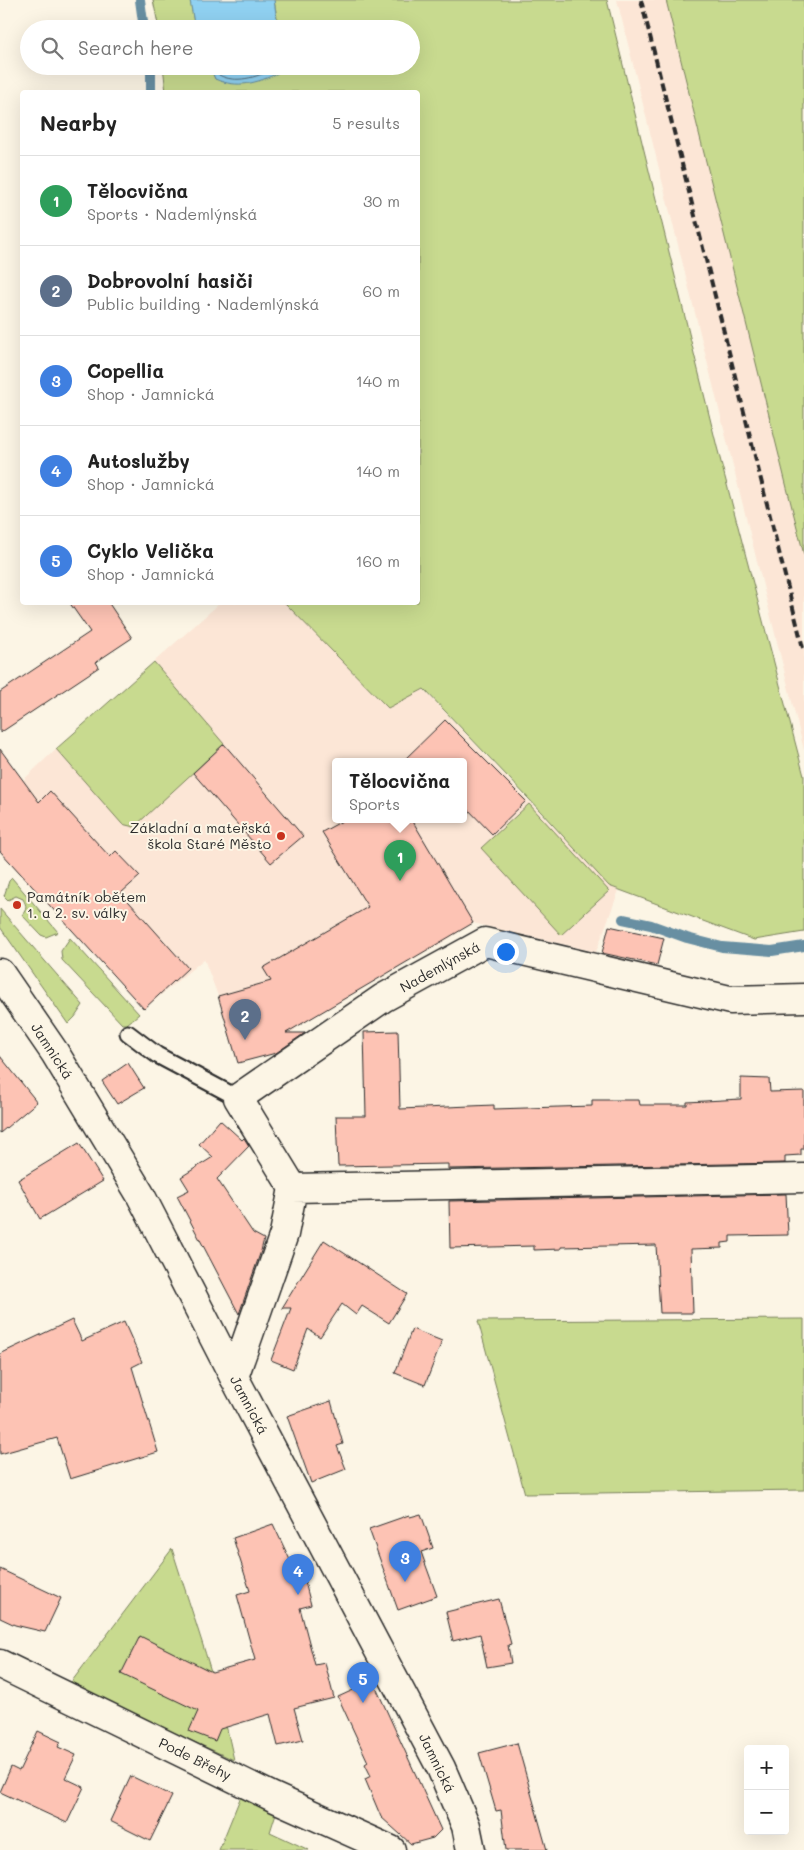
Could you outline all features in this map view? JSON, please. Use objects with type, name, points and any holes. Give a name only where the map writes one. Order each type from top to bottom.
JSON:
[{"type":"street","name":"Nademlýnská","points":[[238,1098],[383,998],[485,942],[730,1000],[804,998]]},
{"type":"street","name":"Jamnická","points":[[0,973],[55,1053],[140,1194],[234,1377],[441,1768],[466,1826],[471,1850]]},
{"type":"street","points":[[234,1377],[284,1234],[294,1188],[238,1098]]},
{"type":"street","points":[[294,1188],[804,1178]]},
{"type":"street","name":"Pode Břehy","points":[[0,1664],[273,1797],[391,1850]]},
{"type":"lane","points":[[128,1033],[157,1055],[238,1098]]},
{"type":"shaded area","points":[[617,0],[666,0],[804,555],[804,750]]},
{"type":"shaded area","name":"Základní a mateřská škola Staré Město","points":[[218,605],[287,605],[388,708],[423,689],[609,886],[619,890],[596,952],[473,923],[440,944],[424,951],[422,955],[421,953],[298,1026],[275,1053],[218,996],[204,959],[144,1009],[0,852],[0,802],[56,749]]},
{"type":"green space","points":[[153,0],[190,0],[193,20],[157,20]]},
{"type":"green space","points":[[274,0],[607,0],[717,447],[804,776],[804,932],[754,940],[609,886],[424,689],[388,708],[287,605],[420,605],[420,90],[166,90],[164,75],[213,75],[215,79],[257,75],[420,75],[420,20],[277,20]]},
{"type":"green space","points":[[666,0],[804,0],[804,555],[787,488]]},
{"type":"green space","points":[[154,662],[224,744],[134,827],[122,824],[56,749]]},
{"type":"green space","points":[[529,804],[609,891],[561,935],[481,848]]},
{"type":"green space","points":[[12,878],[58,932],[46,937],[41,935],[22,915],[26,907],[23,899],[16,896],[8,900],[4,896],[9,881]]},
{"type":"green space","points":[[0,909],[83,1005],[68,1024],[0,927]]},
{"type":"green space","points":[[70,938],[139,1014],[127,1024],[122,1024],[62,960],[61,951]]},
{"type":"green space","points":[[804,1319],[804,1490],[525,1494],[478,1321]]},
{"type":"green space","points":[[172,1549],[214,1680],[234,1760],[69,1685]]},
{"type":"green space","points":[[241,1796],[277,1810],[270,1832],[309,1850],[219,1850]]},
{"type":"water","points":[[190,0],[274,0],[277,20],[193,20]]},
{"type":"water","points":[[213,75],[274,75],[247,84],[232,84],[215,79]]},
{"type":"building","points":[[71,605],[110,605],[132,638],[96,662],[99,667],[0,733],[0,692],[90,632]]},
{"type":"building","points":[[445,720],[526,801],[492,834],[467,808],[467,758],[406,758]]},
{"type":"building","points":[[224,744],[303,836],[271,863],[193,773]]},
{"type":"building","points":[[0,749],[39,802],[50,791],[110,857],[116,851],[140,876],[121,893],[188,968],[144,1009],[0,851]]},
{"type":"building","points":[[338,823],[414,823],[473,923],[286,1033],[305,1033],[276,1053],[238,1063],[218,996],[271,981],[263,968],[368,907],[322,832]]},
{"type":"building","points":[[609,926],[664,938],[657,965],[602,953]]},
{"type":"building","points":[[398,1031],[400,1109],[494,1105],[494,1109],[592,1106],[592,1100],[639,1100],[640,1105],[687,1105],[687,1102],[741,1099],[741,1078],[769,1079],[770,1092],[804,1091],[804,1149],[801,1149],[801,1155],[785,1156],[785,1163],[448,1169],[448,1164],[338,1166],[336,1116],[366,1116],[364,1032]]},
{"type":"building","points":[[0,1056],[37,1102],[0,1133]]},
{"type":"building","points":[[128,1063],[144,1088],[117,1104],[102,1081]]},
{"type":"building","points":[[220,1120],[242,1140],[244,1138],[249,1146],[217,1179],[253,1233],[264,1239],[239,1314],[177,1196],[189,1190],[181,1177],[213,1157],[199,1144]]},
{"type":"building","points":[[79,1143],[103,1181],[40,1219],[18,1180]]},
{"type":"building","points":[[786,1194],[788,1235],[730,1236],[730,1242],[722,1243],[722,1248],[691,1249],[693,1313],[660,1313],[656,1245],[561,1247],[561,1249],[534,1250],[534,1246],[450,1248],[449,1201]]},
{"type":"building","points":[[324,1240],[407,1294],[389,1323],[362,1306],[356,1315],[342,1304],[320,1337],[308,1329],[293,1369],[271,1360],[291,1308],[282,1308]]},
{"type":"building","points":[[72,1320],[82,1341],[124,1322],[142,1362],[132,1367],[158,1452],[70,1479],[57,1438],[0,1454],[0,1354]]},
{"type":"building","points":[[412,1329],[442,1341],[425,1385],[395,1373]]},
{"type":"building","points":[[331,1401],[343,1444],[337,1446],[346,1469],[311,1483],[287,1416]]},
{"type":"building","points":[[421,1514],[433,1548],[421,1552],[437,1596],[398,1610],[369,1529],[409,1515],[410,1517]]},
{"type":"building","points":[[273,1524],[299,1579],[304,1578],[311,1605],[300,1608],[315,1665],[325,1663],[334,1698],[294,1708],[303,1740],[278,1746],[270,1714],[220,1729],[215,1741],[189,1731],[198,1711],[121,1674],[140,1636],[212,1672],[255,1660],[237,1595],[250,1591],[233,1538]]},
{"type":"building","points":[[0,1569],[61,1598],[45,1632],[15,1625],[0,1618]]},
{"type":"building","points":[[499,1599],[511,1644],[508,1645],[511,1663],[487,1667],[480,1634],[453,1641],[446,1612]]},
{"type":"building","points":[[373,1681],[441,1830],[433,1838],[411,1844],[381,1817],[365,1779],[371,1776],[365,1764],[368,1762],[338,1697]]},
{"type":"building","points":[[38,1731],[61,1742],[58,1747],[76,1755],[65,1778],[84,1787],[67,1823],[0,1792],[11,1767],[19,1771]]},
{"type":"building","points":[[517,1743],[547,1850],[506,1850],[501,1810],[496,1811],[479,1753]]},
{"type":"building","points":[[131,1776],[172,1796],[150,1841],[110,1821]]},
{"type":"waterway","points":[[140,0],[143,20]]},
{"type":"waterway","points":[[151,75],[151,90]]},
{"type":"waterway","points":[[623,919],[651,925],[687,938],[722,947],[772,951],[804,946]]},
{"type":"railway","points":[[641,0],[804,652]]},
{"type":"place","name":"Základní a mateřská škola Staré Město","points":[[281,836]]},
{"type":"place","name":"Tělocvična","points":[[400,881]]},
{"type":"place","name":"Památník obětem 1. a 2. sv. války","points":[[17,905]]},
{"type":"place","name":"Dobrovolní hasiči","points":[[245,1040]]},
{"type":"place","name":"Copellia","points":[[405,1582]]},
{"type":"place","name":"Autoslužby","points":[[298,1595]]},
{"type":"place","name":"Cyklo Velička","points":[[363,1703]]}]
